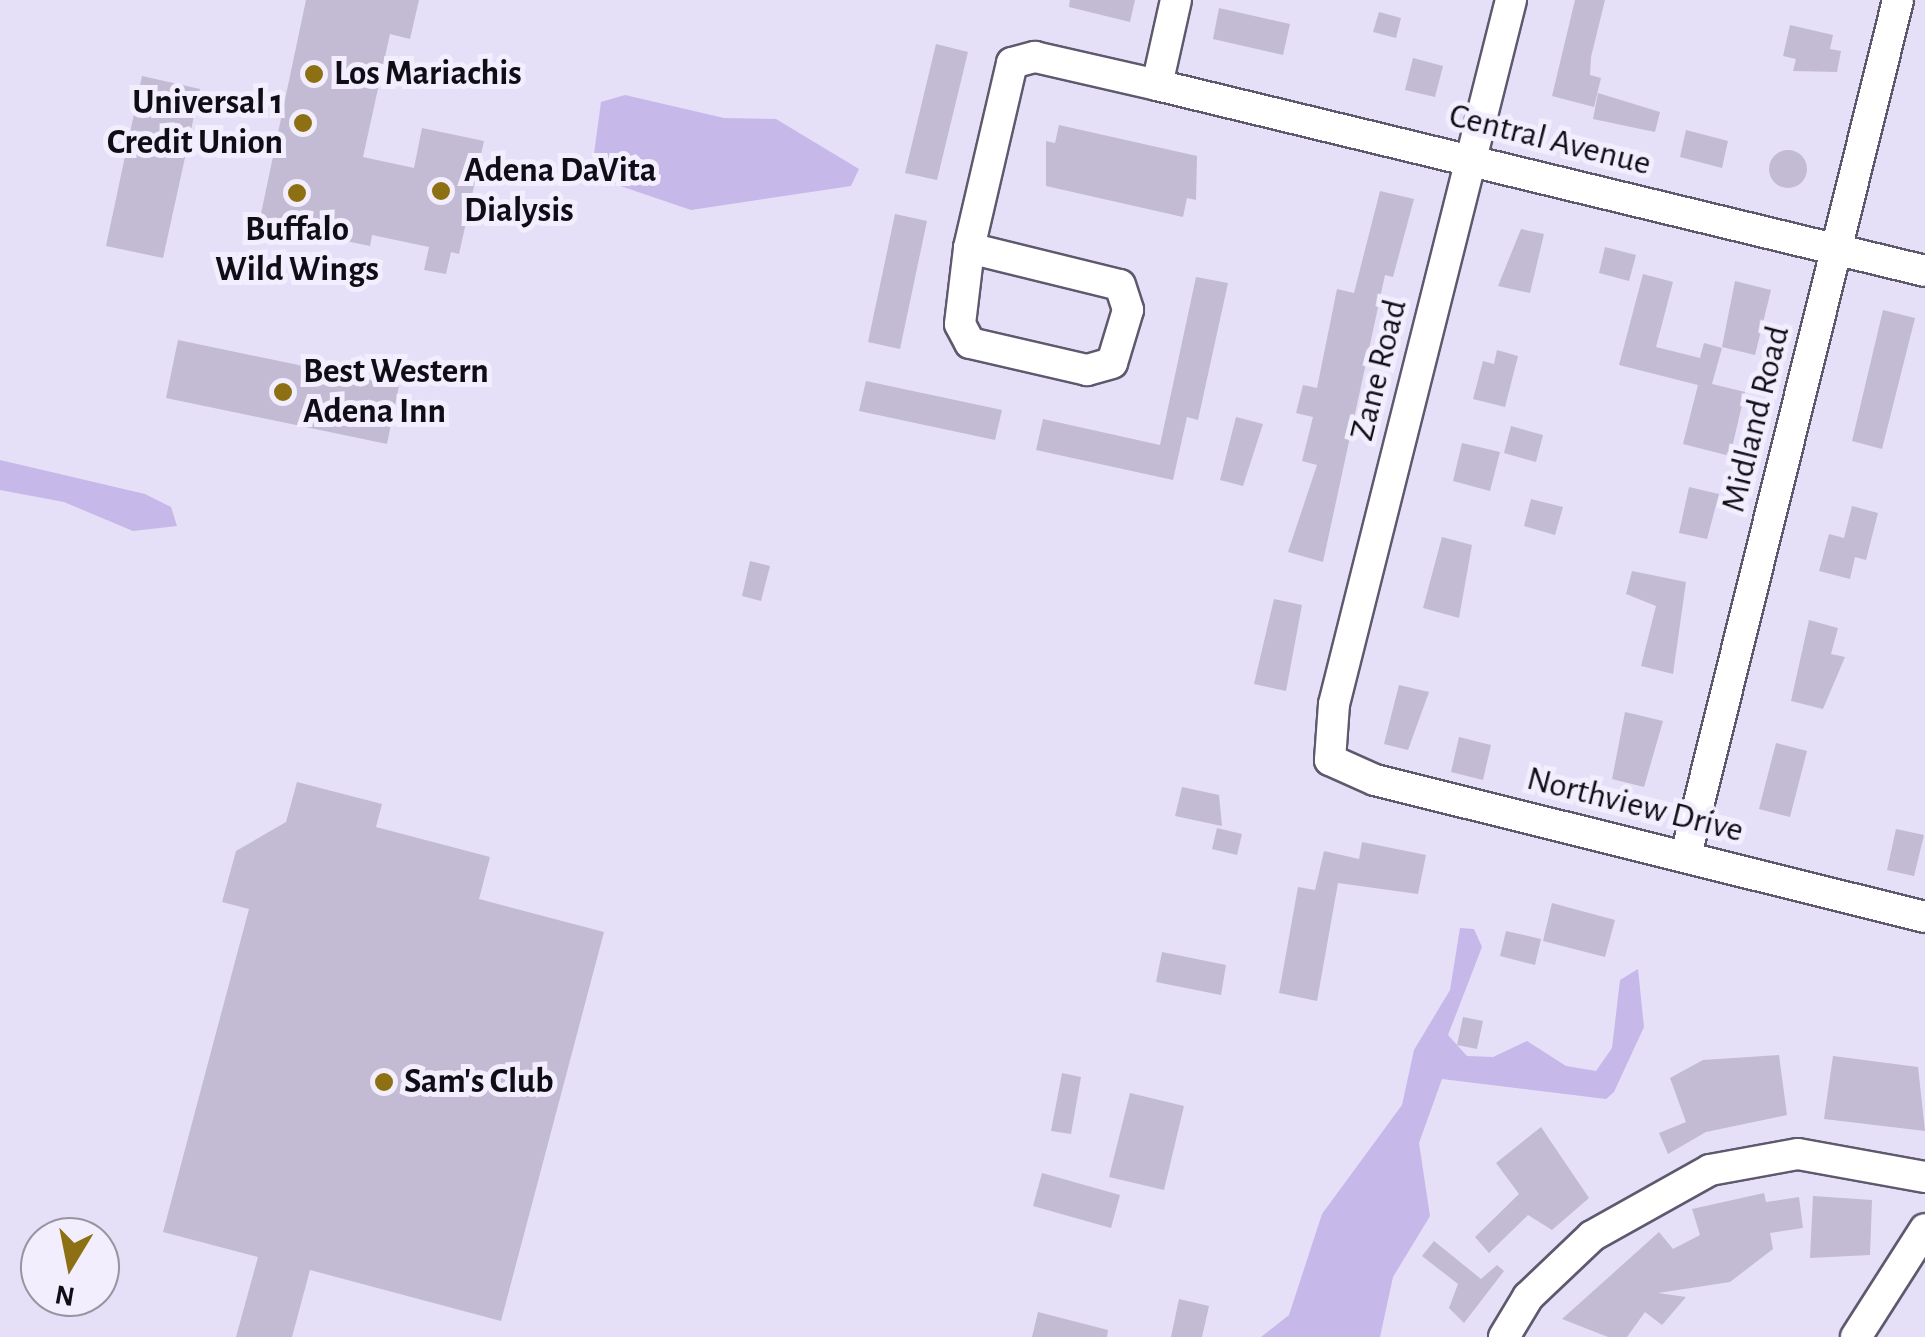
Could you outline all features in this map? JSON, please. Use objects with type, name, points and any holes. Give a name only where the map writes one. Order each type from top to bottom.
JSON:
[{"type":"street","points":[[1157,84],[1176,0]]},
{"type":"street","name":"Zane Road","points":[[1330,760],[1334,704],[1510,0]]},
{"type":"street","name":"Midland Road","points":[[1686,855],[1898,0]]},
{"type":"street","name":"Central Avenue","points":[[970,248],[1012,64],[1035,57],[1472,158],[1925,271]]},
{"type":"street","points":[[970,248],[1120,285],[1128,310],[1112,364],[1087,370],[970,343],[960,324],[970,248]]},
{"type":"street","name":"Northview Drive","points":[[1330,760],[1364,777],[1925,917]]},
{"type":"street","points":[[1504,1337],[1528,1297],[1592,1236],[1710,1170],[1798,1154],[1925,1177]]},
{"type":"street","points":[[1856,1337],[1925,1229]]},
{"type":"shaded area","points":[[625,95],[724,118],[776,119],[859,169],[851,186],[691,210],[591,176],[601,102]]},
{"type":"shaded area","points":[[0,460],[145,494],[171,507],[177,526],[133,531],[64,502],[0,490]]},
{"type":"shaded area","points":[[1460,928],[1474,929],[1482,947],[1448,1035],[1467,1056],[1493,1057],[1527,1041],[1566,1066],[1596,1071],[1612,1048],[1620,980],[1638,969],[1644,1027],[1614,1092],[1606,1099],[1442,1079],[1419,1143],[1430,1216],[1393,1277],[1380,1337],[1261,1337],[1289,1315],[1322,1214],[1402,1105],[1414,1050],[1450,990]]},
{"type":"building","points":[[306,0],[419,0],[410,39],[390,34],[363,157],[414,168],[422,128],[484,141],[459,254],[451,252],[446,274],[424,270],[429,247],[372,235],[370,246],[259,223]]},
{"type":"building","points":[[1070,0],[1135,0],[1130,22],[1069,7]]},
{"type":"building","points":[[1575,0],[1605,0],[1591,57],[1590,75],[1601,78],[1594,107],[1552,96]]},
{"type":"building","points":[[1219,8],[1290,24],[1283,55],[1213,39]]},
{"type":"building","points":[[1379,12],[1401,18],[1396,38],[1373,32]]},
{"type":"building","points":[[1790,25],[1833,35],[1830,49],[1841,51],[1837,72],[1793,71],[1796,59],[1783,56]]},
{"type":"building","points":[[936,44],[968,52],[937,180],[905,173]]},
{"type":"building","points":[[1413,58],[1443,66],[1435,97],[1405,90]]},
{"type":"building","points":[[142,76],[200,89],[163,258],[106,246]]},
{"type":"building","points":[[1598,93],[1660,112],[1655,132],[1593,119]]},
{"type":"building","points":[[1059,125],[1197,156],[1196,200],[1187,198],[1183,217],[1046,186],[1046,141],[1055,143]]},
{"type":"building","points":[[1686,130],[1728,141],[1722,168],[1680,157]]},
{"type":"building","points":[[1788,150],[1801,156],[1807,169],[1801,182],[1788,188],[1775,182],[1769,169],[1775,156]]},
{"type":"building","points":[[1380,191],[1414,199],[1393,277],[1385,275],[1323,562],[1288,552],[1317,465],[1302,461],[1313,417],[1296,413],[1303,385],[1317,388],[1337,289],[1354,293]]},
{"type":"building","points":[[895,214],[927,221],[900,349],[868,342]]},
{"type":"building","points":[[1521,229],[1544,234],[1530,293],[1498,286]]},
{"type":"building","points":[[1605,247],[1636,255],[1629,281],[1599,273]]},
{"type":"building","points":[[1643,274],[1673,282],[1656,347],[1700,358],[1704,343],[1722,348],[1712,384],[1745,392],[1730,456],[1683,444],[1698,385],[1619,365]]},
{"type":"building","points":[[1196,277],[1228,283],[1198,420],[1187,417],[1173,480],[1036,450],[1043,419],[1160,445]]},
{"type":"building","points":[[1735,281],[1771,290],[1755,355],[1722,347]]},
{"type":"building","points":[[1883,310],[1915,318],[1882,449],[1852,441]]},
{"type":"building","name":"Best Western Adena Inn","points":[[178,340],[399,386],[387,444],[166,398]]},
{"type":"building","points":[[1497,350],[1518,356],[1505,407],[1473,399],[1483,361],[1494,364]]},
{"type":"building","points":[[866,381],[1002,410],[995,440],[859,411]]},
{"type":"building","points":[[1236,417],[1263,424],[1243,486],[1220,480]]},
{"type":"building","points":[[1511,426],[1543,435],[1536,462],[1504,453]]},
{"type":"building","points":[[1462,443],[1500,452],[1490,491],[1453,481]]},
{"type":"building","points":[[1689,487],[1719,494],[1707,539],[1679,533]]},
{"type":"building","points":[[1531,499],[1563,507],[1555,535],[1524,526]]},
{"type":"building","points":[[1852,506],[1878,513],[1866,560],[1855,557],[1850,579],[1819,571],[1829,534],[1844,538]]},
{"type":"building","points":[[1442,537],[1472,545],[1459,618],[1423,608]]},
{"type":"building","points":[[750,561],[770,566],[761,601],[742,596]]},
{"type":"building","points":[[1632,571],[1686,582],[1673,674],[1641,666],[1656,606],[1626,594]]},
{"type":"building","points":[[1274,599],[1302,605],[1286,691],[1254,684]]},
{"type":"building","points":[[1809,620],[1838,628],[1831,654],[1845,657],[1823,709],[1791,701]]},
{"type":"building","points":[[1399,685],[1429,692],[1408,750],[1384,744]]},
{"type":"building","points":[[1625,712],[1663,721],[1644,787],[1612,779]]},
{"type":"building","points":[[1459,737],[1491,745],[1483,780],[1451,772]]},
{"type":"building","points":[[1776,743],[1807,751],[1790,817],[1759,809]]},
{"type":"building","name":"Sam's Club","points":[[297,782],[382,804],[376,827],[490,857],[479,899],[604,932],[501,1321],[310,1270],[292,1337],[236,1337],[258,1257],[163,1232],[249,909],[222,902],[236,851],[286,822]]},
{"type":"building","points":[[1182,787],[1219,795],[1222,826],[1175,816]]},
{"type":"building","points":[[1217,828],[1242,834],[1237,855],[1212,849]]},
{"type":"building","points":[[1896,829],[1924,835],[1914,876],[1887,870]]},
{"type":"building","points":[[1362,842],[1426,855],[1418,894],[1338,883],[1317,1001],[1279,993],[1298,887],[1315,890],[1324,851],[1359,859]]},
{"type":"building","points":[[1552,903],[1615,920],[1605,957],[1543,941]]},
{"type":"building","points":[[1506,931],[1541,939],[1535,965],[1500,956]]},
{"type":"building","points":[[1162,952],[1226,965],[1221,995],[1156,982]]},
{"type":"building","points":[[1463,1017],[1483,1021],[1477,1049],[1457,1045]]},
{"type":"building","points":[[1779,1055],[1787,1115],[1706,1132],[1668,1154],[1659,1133],[1686,1122],[1670,1078],[1703,1060]]},
{"type":"building","points":[[1833,1056],[1918,1067],[1925,1131],[1824,1119]]},
{"type":"building","points":[[1062,1073],[1081,1077],[1071,1134],[1051,1131]]},
{"type":"building","points":[[1130,1093],[1184,1106],[1164,1190],[1109,1177]]},
{"type":"building","points":[[1541,1127],[1589,1198],[1552,1230],[1528,1215],[1489,1253],[1475,1237],[1519,1194],[1496,1163]]},
{"type":"building","points":[[1042,1173],[1120,1195],[1111,1228],[1033,1206]]},
{"type":"building","points":[[1764,1193],[1766,1202],[1799,1197],[1803,1228],[1770,1233],[1773,1249],[1730,1282],[1658,1293],[1686,1297],[1662,1325],[1645,1312],[1627,1337],[1608,1337],[1562,1319],[1659,1232],[1673,1249],[1700,1235],[1692,1209]]},
{"type":"building","points":[[1813,1196],[1872,1200],[1870,1255],[1810,1258]]},
{"type":"building","points":[[1434,1241],[1481,1279],[1497,1265],[1504,1271],[1464,1323],[1449,1308],[1458,1284],[1422,1256]]},
{"type":"building","points":[[1179,1299],[1209,1306],[1202,1337],[1171,1337]]},
{"type":"building","points":[[1038,1312],[1108,1330],[1107,1337],[1032,1337]]},
{"type":"place","name":"Los Mariachis","points":[[314,74]]},
{"type":"place","name":"Universal 1 Credit Union","points":[[303,123]]},
{"type":"place","name":"Adena DaVita Dialysis","points":[[441,191]]},
{"type":"place","name":"Buffalo Wild Wings","points":[[297,193]]},
{"type":"place","name":"Best Western Adena Inn","points":[[283,392]]},
{"type":"place","name":"Sam's Club","points":[[384,1082]]}]
